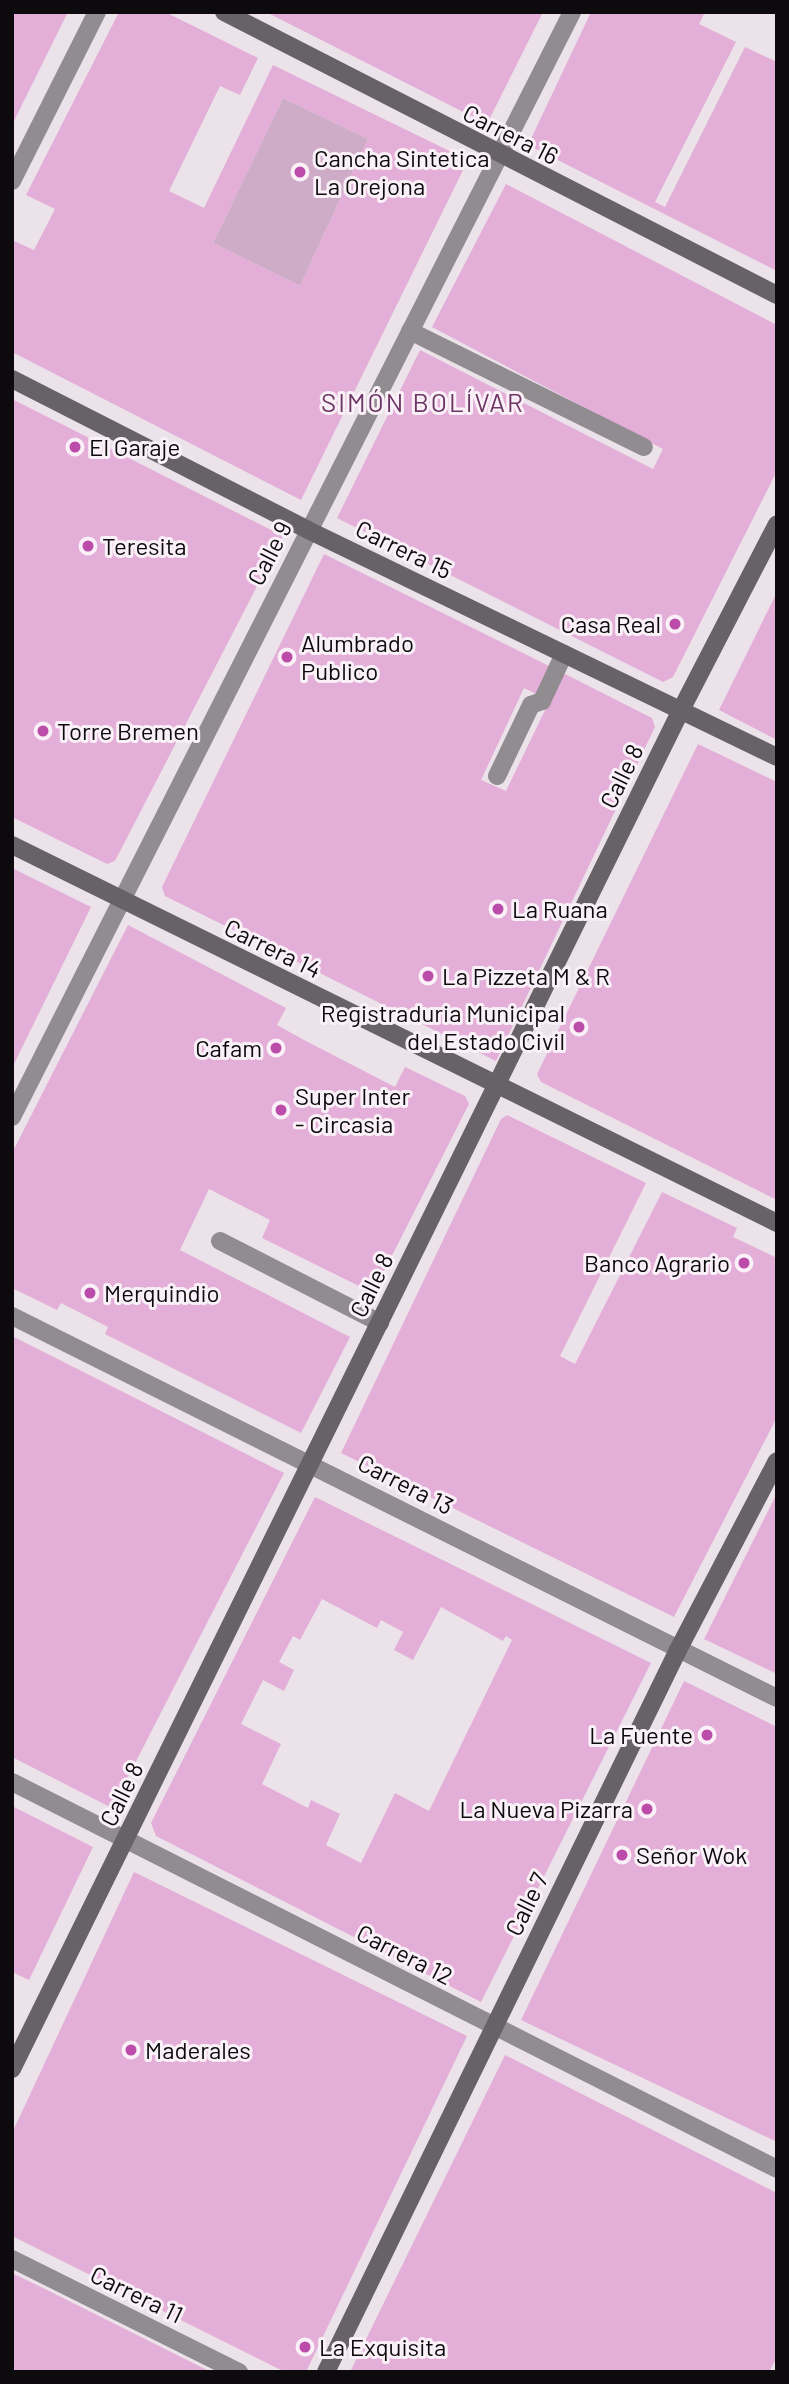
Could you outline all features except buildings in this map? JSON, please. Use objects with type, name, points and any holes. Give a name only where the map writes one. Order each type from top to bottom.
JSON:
[{"type":"main road","name":"Carrera 16","points":[[224,12],[499,156],[777,295]]},
{"type":"main road","name":"Carrera 15","points":[[12,379],[309,530],[777,757]]},
{"type":"main road","name":"Calle 8","points":[[12,2069],[681,710],[777,524]]},
{"type":"main road","name":"Carrera 14","points":[[12,845],[777,1223]]},
{"type":"main road","name":"Calle 7","points":[[326,2372],[678,1650],[777,1461]]},
{"type":"street","points":[[12,181],[97,12]]},
{"type":"street","name":"Calle 9","points":[[12,1117],[572,12]]},
{"type":"street","points":[[410,331],[644,447]]},
{"type":"street","points":[[498,776],[531,705],[542,701],[564,654]]},
{"type":"street","points":[[220,1241],[380,1323]]},
{"type":"street","name":"Carrera 13","points":[[12,1316],[777,1698]]},
{"type":"street","name":"Carrera 12","points":[[12,1782],[777,2169]]},
{"type":"street","name":"Carrera 11","points":[[12,2259],[239,2372]]},
{"type":"shaded area","name":"Cancha Sintetica La Orejona","points":[[283,98],[368,139],[300,286],[213,243]]},
{"type":"place","name":"Cancha Sintetica La Orejona","points":[[300,172]]},
{"type":"place","name":"El Garaje","points":[[75,447]]},
{"type":"place","name":"Teresita","points":[[88,546]]},
{"type":"place","name":"Casa Real","points":[[675,624]]},
{"type":"place","name":"Alumbrado Publico","points":[[287,657]]},
{"type":"place","name":"Torre Bremen","points":[[43,731]]},
{"type":"place","name":"La Ruana","points":[[498,909]]},
{"type":"place","name":"La Pizzeta M & R","points":[[428,976]]},
{"type":"place","name":"Registraduria Municipal del Estado Civil","points":[[579,1027]]},
{"type":"place","name":"Cafam","points":[[276,1048]]},
{"type":"place","name":"Super Inter - Circasia","points":[[281,1110]]},
{"type":"place","name":"Banco Agrario","points":[[744,1263]]},
{"type":"place","name":"Merquindio","points":[[90,1293]]},
{"type":"place","name":"La Fuente","points":[[707,1735]]},
{"type":"place","name":"La Nueva Pizarra","points":[[647,1809]]},
{"type":"place","name":"Señor Wok","points":[[622,1855]]},
{"type":"place","name":"Maderales","points":[[131,2050]]},
{"type":"place","name":"La Exquisita","points":[[305,2347]]},
{"type":"district","name":"SIMÓN BOLÍVAR","points":[[423,402]]}]
